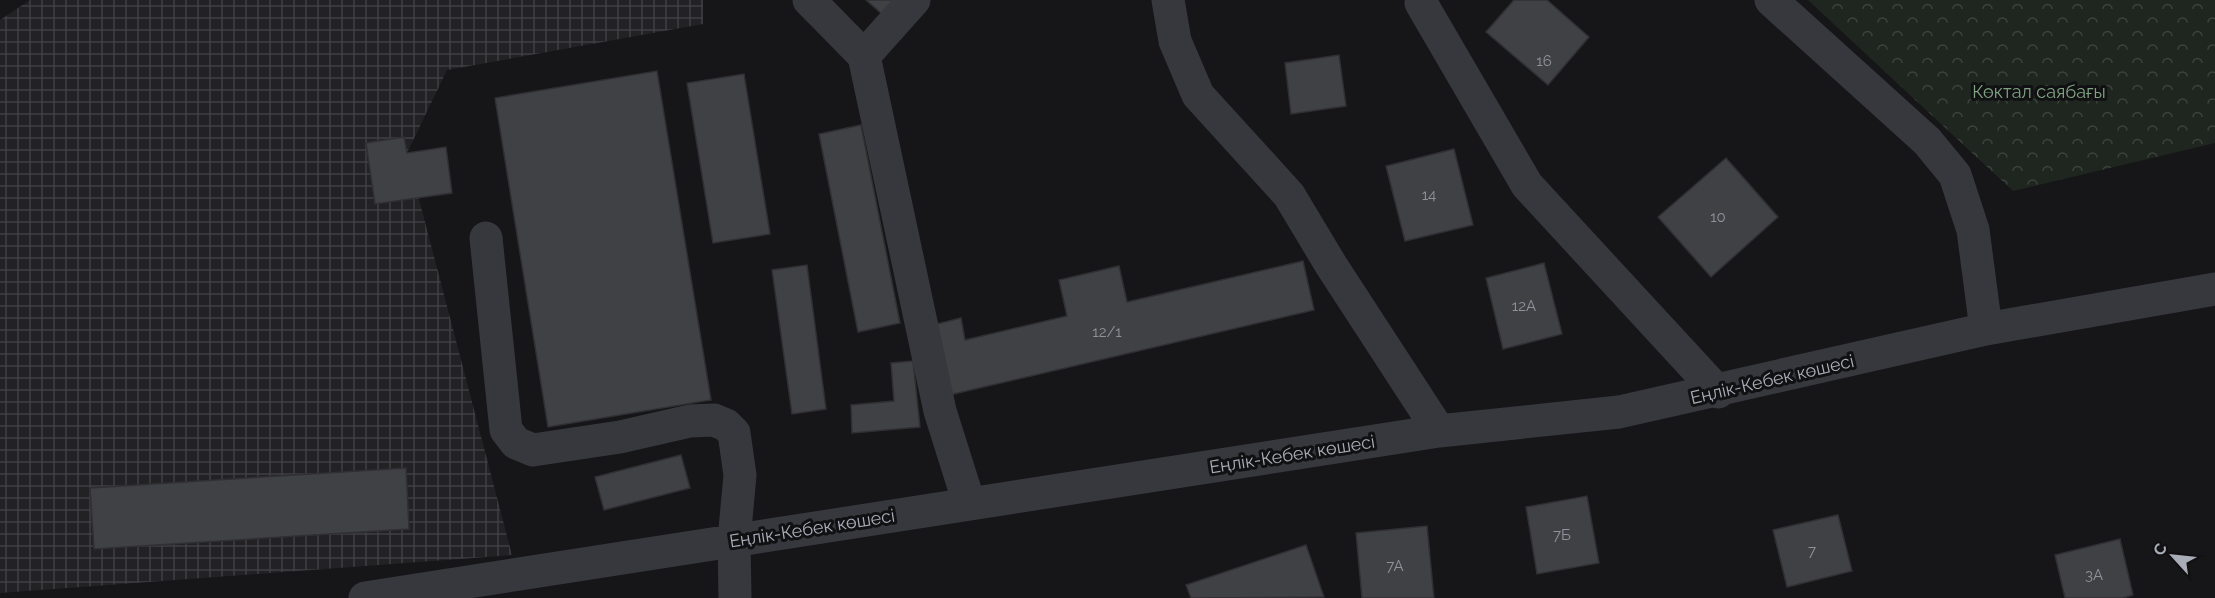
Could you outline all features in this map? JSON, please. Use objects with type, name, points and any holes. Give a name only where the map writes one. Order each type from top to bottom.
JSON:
[{"type":"street","points":[[809,0],[864,56],[940,411],[969,503]]},
{"type":"street","points":[[864,56],[914,0]]},
{"type":"street","points":[[1168,0],[1175,41],[1198,95],[1289,195],[1331,265],[1439,431]]},
{"type":"street","points":[[1770,0],[1927,141],[1954,176],[1973,230],[1986,329]]},
{"type":"street","points":[[1421,3],[1527,185],[1718,392]]},
{"type":"street","points":[[486,238],[506,430],[516,443],[533,450],[620,437],[690,421],[714,420],[726,425],[734,433],[740,475],[734,540],[735,598]]},
{"type":"street","name":"Еңлік-Кебек көшесі","points":[[365,598],[1439,431],[1619,412],[1718,392],[1986,329],[2215,289]]},
{"type":"shaded area","points":[[30,0],[703,0],[703,24],[447,70],[407,153],[512,555],[0,593],[0,20]]},
{"type":"green space","name":"Көктал саябағы","points":[[1808,0],[2215,0],[2215,143],[2013,191]]},
{"type":"building","points":[[866,0],[895,0],[882,14]]},
{"type":"building","points":[[1514,0],[1547,0],[1589,37],[1548,85],[1486,32]]},
{"type":"building","points":[[1339,55],[1346,106],[1291,114],[1285,63]]},
{"type":"building","points":[[657,71],[711,400],[548,427],[495,98]]},
{"type":"building","points":[[744,74],[770,234],[713,243],[687,83]]},
{"type":"building","points":[[861,125],[900,323],[858,332],[819,134]]},
{"type":"building","points":[[404,137],[407,153],[446,147],[452,193],[375,204],[366,143]]},
{"type":"building","points":[[1454,149],[1473,225],[1405,241],[1386,166]]},
{"type":"building","points":[[1726,158],[1778,217],[1711,277],[1658,217]]},
{"type":"building","points":[[1303,261],[1314,310],[949,395],[933,325],[961,318],[965,340],[1067,316],[1059,280],[1119,266],[1127,302]]},
{"type":"building","points":[[1544,263],[1562,334],[1503,349],[1486,278]]},
{"type":"building","points":[[807,265],[826,409],[792,414],[772,270]]},
{"type":"building","points":[[913,361],[920,427],[852,433],[851,405],[894,401],[891,363]]},
{"type":"building","points":[[681,455],[690,488],[604,510],[595,477]]},
{"type":"building","points":[[406,468],[409,529],[94,549],[90,488]]},
{"type":"building","points":[[1587,496],[1599,563],[1537,574],[1526,507]]},
{"type":"building","points":[[1838,515],[1852,571],[1787,587],[1773,530]]},
{"type":"building","points":[[1427,526],[1434,598],[1362,598],[1356,533]]},
{"type":"building","points":[[2120,539],[2133,595],[2123,598],[2065,598],[2055,555]]},
{"type":"building","points":[[1306,545],[1324,597],[1191,598],[1186,585]]}]
